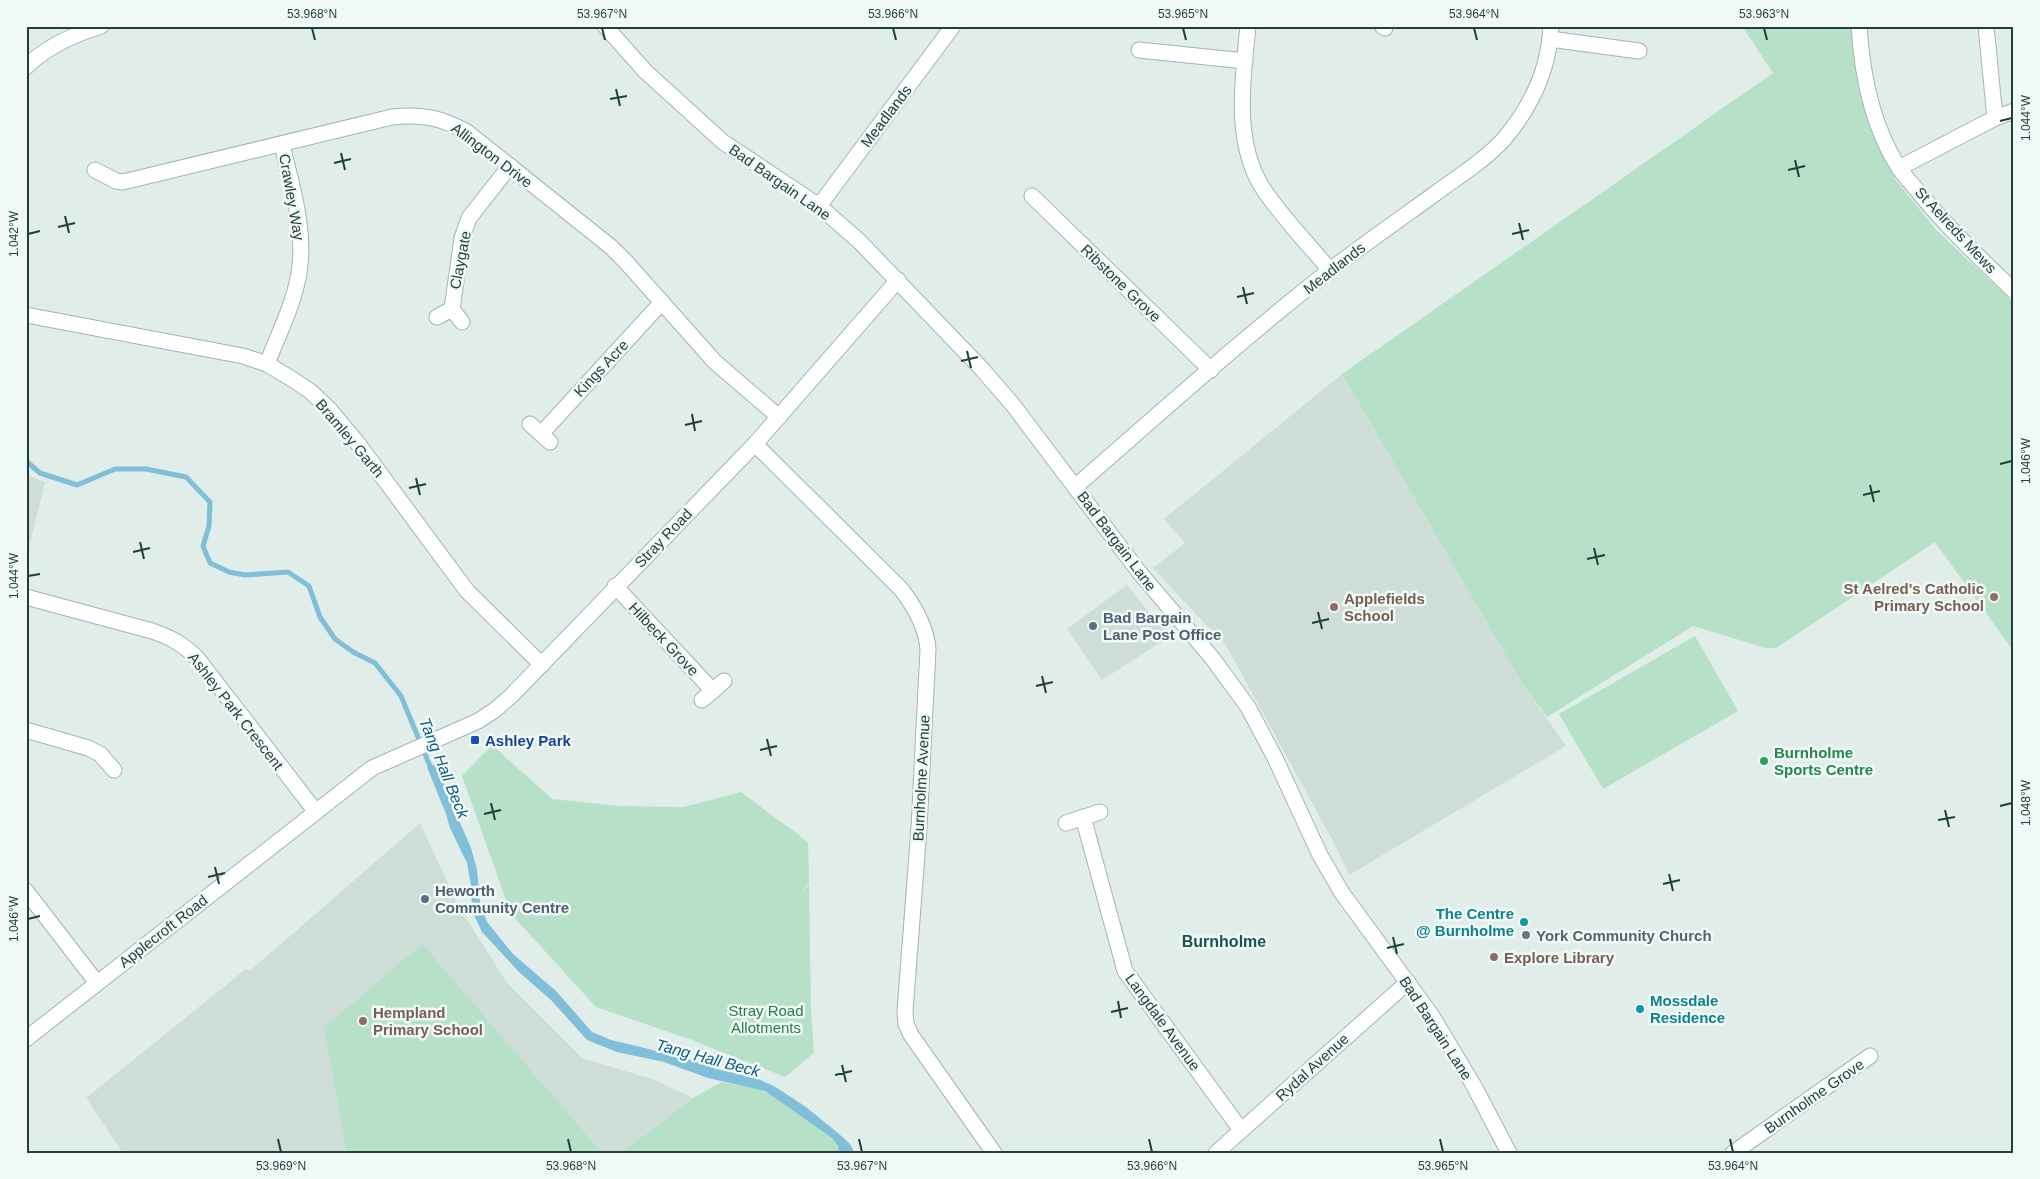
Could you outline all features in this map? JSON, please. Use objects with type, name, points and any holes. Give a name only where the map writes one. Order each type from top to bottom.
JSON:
[{"type":"street","points":[[26,67],[48,49],[101,26]]},
{"type":"street","name":"Bad Bargain Lane","points":[[605,26],[645,71],[723,142],[819,206],[859,241],[898,280],[1007,398],[1139,572],[1213,658],[1248,707],[1276,760],[1320,854],[1342,893],[1432,1016],[1469,1078],[1509,1153]]},
{"type":"street","name":"Meadlands","points":[[819,206],[953,26]]},
{"type":"street","points":[[1248,26],[1243,98],[1244,134],[1248,154],[1254,171],[1268,195],[1330,270]]},
{"type":"street","name":"St Aelreds Mews","points":[[1859,26],[1864,80],[1872,110],[1883,138],[1899,168],[1939,216],[2014,291]]},
{"type":"street","points":[[1986,26],[1995,118]]},
{"type":"street","points":[[1551,33],[1639,51]]},
{"type":"street","name":"Meadlands","points":[[1075,486],[1330,270],[1484,158],[1503,140],[1533,97],[1543,75],[1551,33]]},
{"type":"street","points":[[1139,50],[1245,61]]},
{"type":"street","points":[[1899,168],[1995,118],[2014,111]]},
{"type":"street","name":"Allington Drive","points":[[95,170],[116,182],[123,182],[392,117],[410,115],[447,121],[467,132],[611,247],[715,362],[779,417]]},
{"type":"street","name":"Crawley Way","points":[[267,364],[295,291],[301,249],[300,223],[282,144]]},
{"type":"street","name":"Claygate","points":[[462,322],[452,309],[462,238],[469,218],[510,166]]},
{"type":"street","name":"Ribstone Grove","points":[[1032,196],[1211,370]]},
{"type":"street","name":"Stray Road","points":[[397,755],[478,721],[495,710],[542,665],[615,586],[755,444],[898,280]]},
{"type":"street","name":"Kings Acre","points":[[540,433],[662,302]]},
{"type":"street","name":"Claygate","points":[[437,317],[452,309]]},
{"type":"street","name":"Bramley Garth","points":[[26,315],[243,356],[267,364],[310,391],[330,410],[362,449],[466,591],[542,665]]},
{"type":"street","name":"Burnholme Avenue","points":[[755,444],[901,589],[912,603],[926,634],[928,649],[919,828],[905,1011],[906,1024],[911,1035],[994,1153]]},
{"type":"street","name":"Hilbeck Grove","points":[[615,586],[713,691]]},
{"type":"street","name":"Ashley Park Crescent","points":[[26,597],[152,631],[170,637],[184,645],[197,658],[316,812]]},
{"type":"street","points":[[26,730],[88,748],[100,754],[114,770]]},
{"type":"street","name":"Applecroft Road","points":[[26,1039],[372,768],[397,755]]},
{"type":"street","points":[[1066,823],[1100,812]]},
{"type":"street","name":"Langdale Avenue","points":[[1083,818],[1125,971],[1241,1130]]},
{"type":"street","points":[[26,891],[97,983]]},
{"type":"street","name":"Rydal Avenue","points":[[1216,1153],[1408,982]]},
{"type":"street","name":"Burnholme Grove","points":[[1733,1153],[1870,1056]]},
{"type":"shaded area","name":"Applefields School","points":[[1342,374],[1522,683],[1566,746],[1349,875],[1334,843],[1227,647],[1153,568],[1185,543],[1164,519]]},
{"type":"shaded area","points":[[26,475],[45,482],[26,560]]},
{"type":"shaded area","points":[[1127,585],[1169,637],[1102,680],[1067,629]]},
{"type":"shaded area","name":"Hempland Primary School","points":[[420,823],[459,907],[507,983],[582,1058],[655,1080],[693,1098],[621,1153],[123,1153],[86,1098],[246,969],[250,971]]},
{"type":"green space","points":[[1742,26],[1853,26],[1868,119],[1895,179],[1937,231],[2014,303],[2014,652],[1935,542],[1776,648],[1766,648],[1693,626],[1547,717],[1522,683],[1342,374],[1773,73]]},
{"type":"green space","points":[[1695,636],[1738,711],[1603,789],[1559,714]]},
{"type":"green space","name":"Stray Road Allotments","points":[[492,745],[552,799],[621,806],[684,807],[741,792],[808,842],[809,882],[798,898],[809,884],[811,1009],[814,1053],[785,1077],[692,1040],[596,1007],[511,914],[462,776]]},
{"type":"green space","points":[[422,944],[602,1153],[347,1153],[324,1028]]},
{"type":"green space","points":[[722,1082],[759,1089],[771,1095],[832,1138],[838,1146],[839,1153],[621,1153],[693,1098]]},
{"type":"water","points":[[435,764],[471,848],[477,870],[480,903],[487,922],[513,954],[556,991],[592,1032],[611,1040],[682,1057],[716,1069],[756,1078],[774,1086],[806,1107],[839,1134],[849,1143],[853,1153],[839,1153],[838,1146],[832,1138],[765,1091],[708,1078],[664,1062],[617,1052],[587,1040],[552,1001],[519,972],[482,932],[472,911],[471,886],[467,863],[450,828],[427,767]]},
{"type":"waterway","name":"Tang Hall Beck","points":[[26,461],[40,473],[77,485],[115,469],[146,469],[186,477],[210,502],[209,526],[203,546],[210,563],[229,572],[245,575],[288,572],[309,586],[320,617],[335,639],[353,652],[375,663],[401,696],[432,771]]},
{"type":"place","name":"St Aelred's Catholic Primary School","points":[[1994,597]]},
{"type":"place","name":"Applefields School","points":[[1334,607]]},
{"type":"place","name":"Bad Bargain Lane Post Office","points":[[1093,626]]},
{"type":"place","name":"Ashley Park","points":[[475,740]]},
{"type":"place","name":"Burnholme Sports Centre","points":[[1764,761]]},
{"type":"place","name":"Heworth Community Centre","points":[[425,899]]},
{"type":"place","name":"The Centre @ Burnholme","points":[[1524,922]]},
{"type":"place","name":"York Community Church","points":[[1526,935]]},
{"type":"place","name":"Explore Library","points":[[1494,957]]},
{"type":"place","name":"Mossdale Residence","points":[[1640,1009]]},
{"type":"place","name":"Hempland Primary School","points":[[363,1021]]},
{"type":"district","name":"Burnholme","points":[[1224,941]]}]
